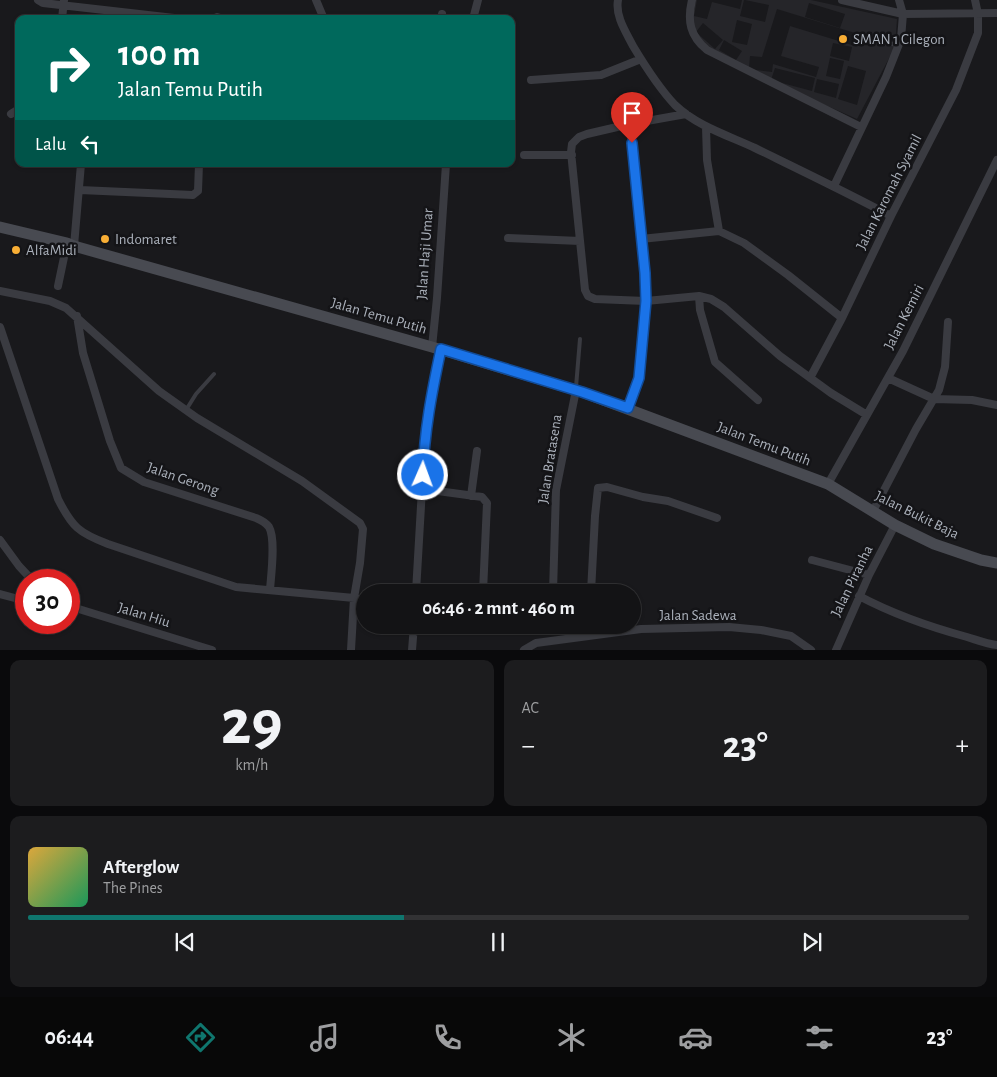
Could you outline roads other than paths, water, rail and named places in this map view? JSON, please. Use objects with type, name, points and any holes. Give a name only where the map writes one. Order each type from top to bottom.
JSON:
[{"type":"street","points":[[38,0],[43,3],[63,3],[154,15]]},
{"type":"street","points":[[316,0],[322,15]]},
{"type":"street","points":[[474,15],[478,0]]},
{"type":"street","points":[[618,0],[621,24],[641,59],[674,104],[686,114],[706,127],[752,146],[891,216]]},
{"type":"street","points":[[692,0],[690,24],[698,42],[707,50],[861,127]]},
{"type":"street","points":[[842,0],[903,14],[997,13]]},
{"type":"street","points":[[834,186],[899,45],[903,14],[899,0]]},
{"type":"street","name":"Jalan Karomah Syamil","points":[[810,378],[956,90],[976,39],[979,26],[975,0]]},
{"type":"street","points":[[531,80],[601,75],[641,59]]},
{"type":"street","points":[[11,114],[15,112]]},
{"type":"street","points":[[686,114],[630,124],[579,137],[572,144],[585,290],[588,296],[595,299],[646,301],[698,296],[711,299],[724,307],[780,356],[867,415]]},
{"type":"street","points":[[628,408],[639,378],[646,301],[642,239],[630,124]]},
{"type":"street","points":[[706,127],[707,160],[719,231]]},
{"type":"street","points":[[524,155],[572,156]]},
{"type":"street","name":"Jalan Kemiri","points":[[828,484],[888,378],[997,160]]},
{"type":"street","points":[[58,286],[71,244],[80,190],[81,167]]},
{"type":"street","points":[[80,190],[194,194],[198,191],[199,167]]},
{"type":"street","name":"Jalan Haji Umar","points":[[436,348],[437,298],[446,167]]},
{"type":"street","name":"Jalan Temu Putih","points":[[0,227],[71,244],[576,390],[828,484]]},
{"type":"street","points":[[642,239],[719,231],[744,243],[842,318]]},
{"type":"street","points":[[508,238],[580,241]]},
{"type":"street","points":[[0,291],[50,301],[66,308],[159,391],[239,444],[302,481],[357,519],[363,529],[354,598],[351,650]]},
{"type":"street","points":[[698,296],[700,310],[715,362],[758,400]]},
{"type":"street","name":"Jalan Gerong","points":[[77,316],[83,352],[116,460],[121,468],[144,482],[256,518],[263,522],[269,528],[272,546],[270,590]]},
{"type":"street","points":[[873,511],[916,429],[939,390],[945,367],[948,322]]},
{"type":"street","points":[[0,327],[58,499],[67,518],[77,529],[108,544],[236,587],[354,598]]},
{"type":"street","points":[[417,584],[426,428],[436,348]]},
{"type":"street","points":[[888,378],[934,399],[972,400],[997,405]]},
{"type":"street","name":"Jalan Bratasena","points":[[553,584],[556,490],[576,390]]},
{"type":"street","points":[[471,496],[477,451]]},
{"type":"street","name":"Jalan Bukit Baja","points":[[828,484],[895,525],[934,544],[997,563]]},
{"type":"street","points":[[591,584],[594,524],[598,488],[607,487],[643,497],[668,501],[717,518]]},
{"type":"street","points":[[423,489],[485,499],[488,508],[483,584]]},
{"type":"street","name":"Jalan Piranha","points":[[836,650],[859,596],[895,525]]},
{"type":"street","points":[[0,540],[22,569]]},
{"type":"street","points":[[812,560],[869,575]]},
{"type":"street","points":[[0,594],[15,598]]},
{"type":"street","points":[[859,596],[881,608],[905,617],[954,634],[997,645]]},
{"type":"street","name":"Jalan Hiu","points":[[80,610],[212,650]]},
{"type":"street","name":"Jalan Sadewa","points":[[524,650],[536,643],[642,629],[729,627],[761,630],[791,636],[811,650]]},
{"type":"street","points":[[412,650],[414,634]]},
{"type":"lane","points":[[862,40],[899,45]]},
{"type":"lane","points":[[576,390],[580,339]]},
{"type":"lane","points":[[186,410],[196,394],[214,374]]},
{"type":"place","name":"SMAN 1 Cilegon","points":[[843,39]]},
{"type":"place","name":"Indomaret","points":[[105,239]]},
{"type":"place","name":"AlfaMidi","points":[[16,250]]}]
